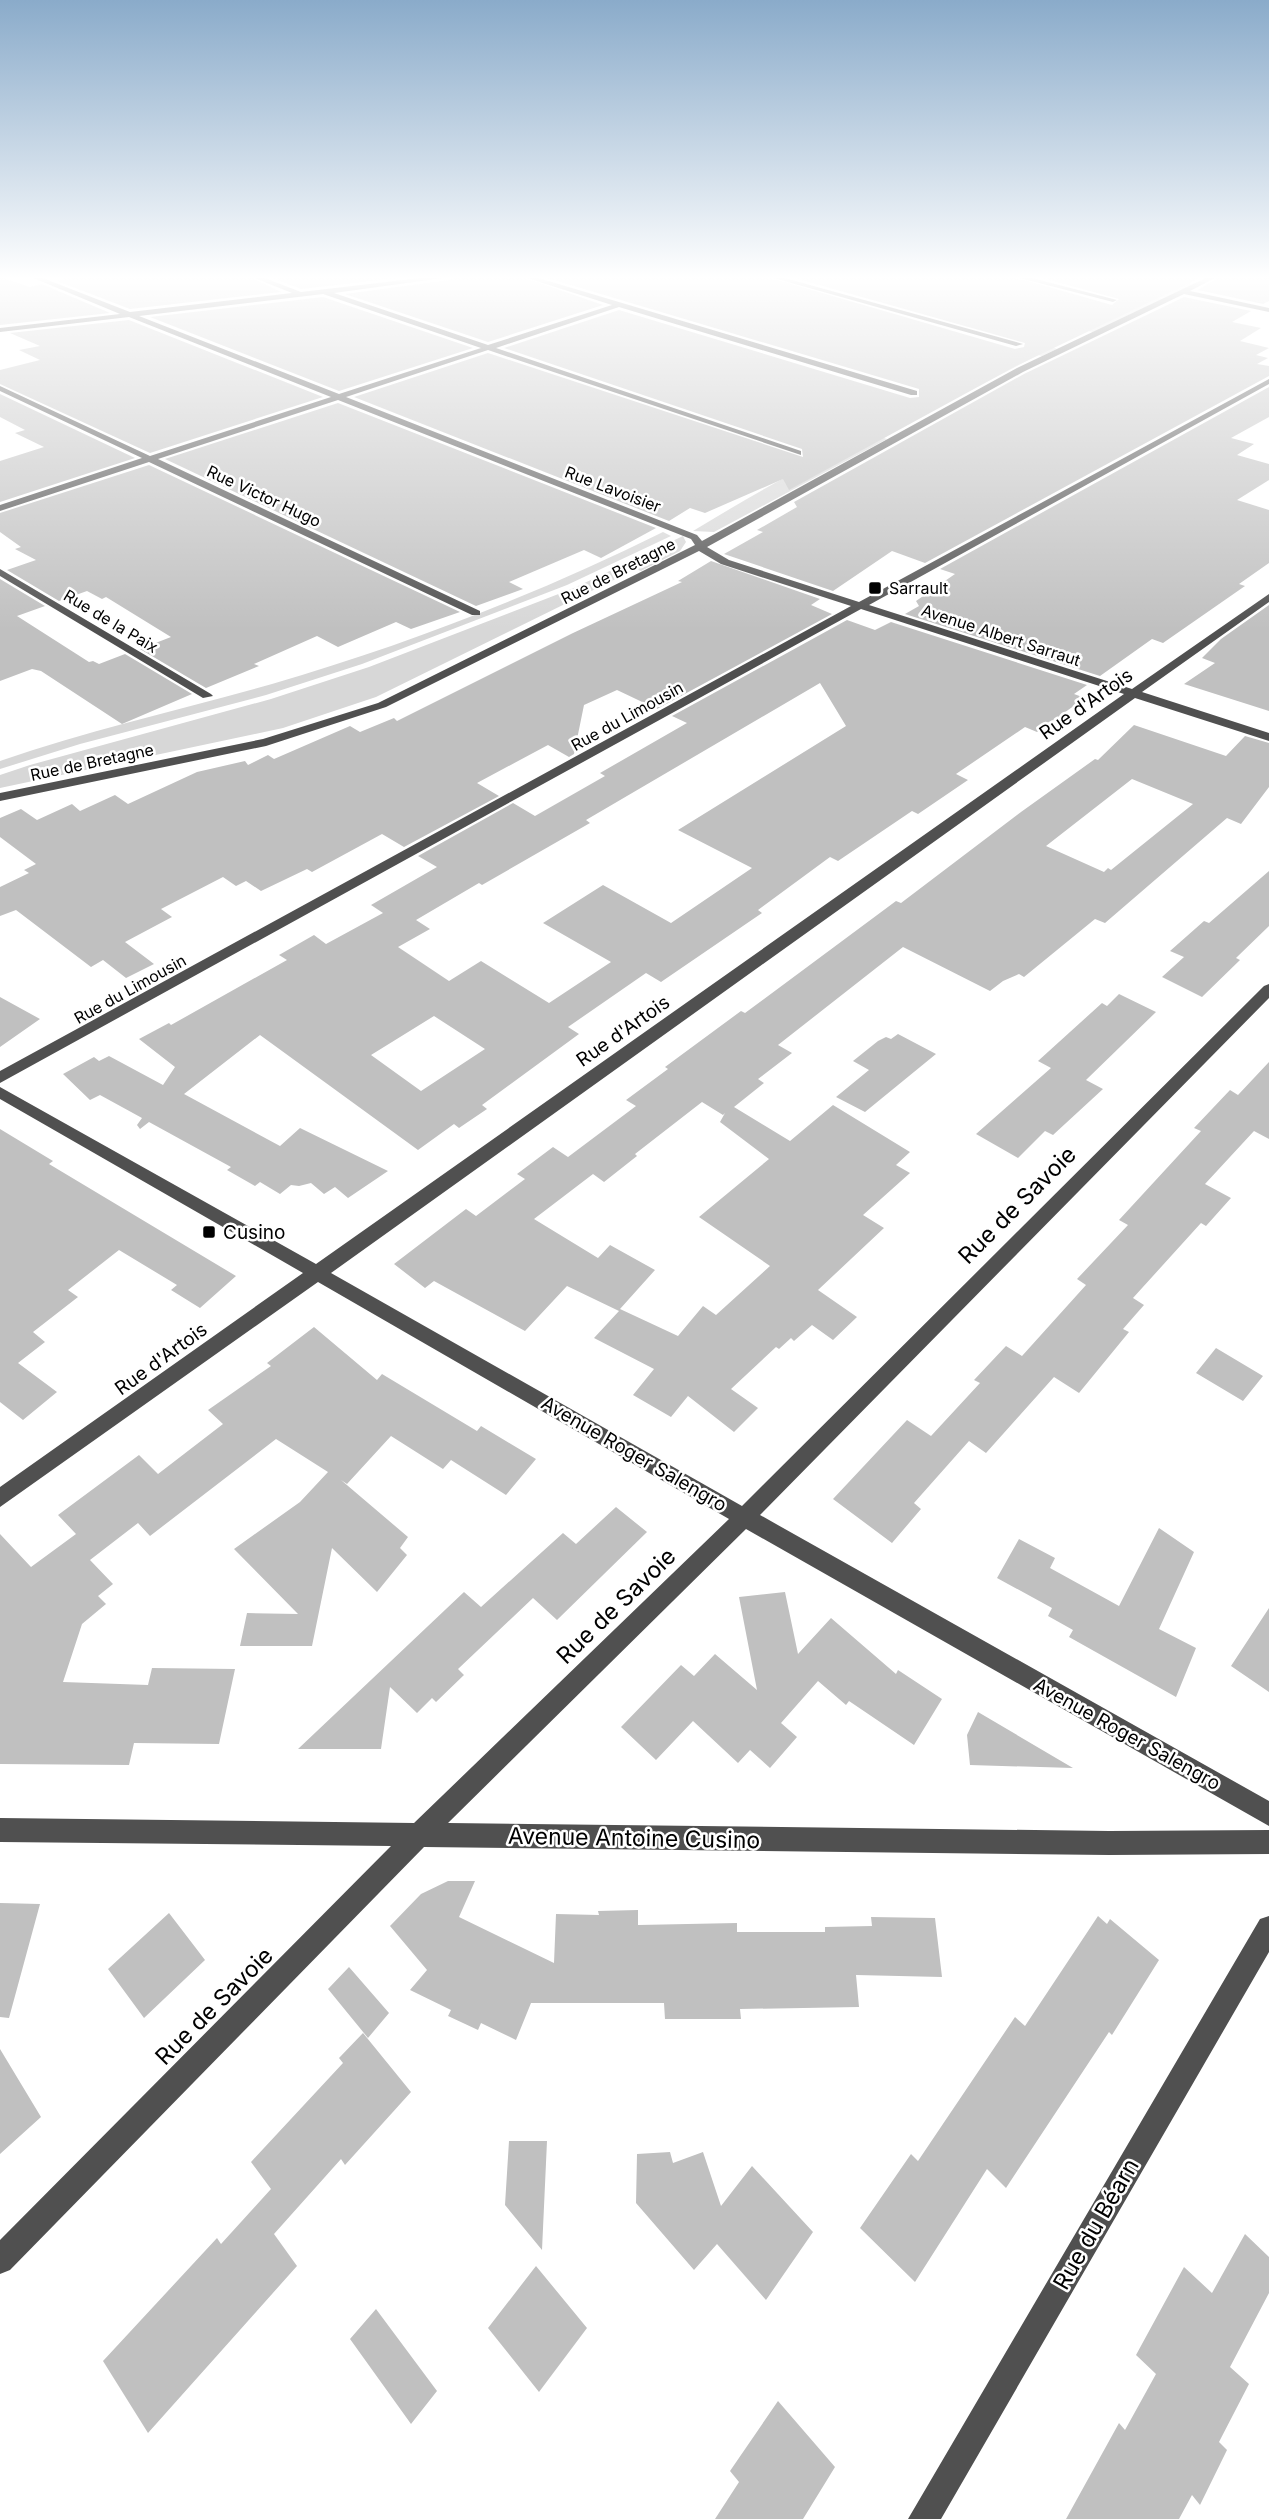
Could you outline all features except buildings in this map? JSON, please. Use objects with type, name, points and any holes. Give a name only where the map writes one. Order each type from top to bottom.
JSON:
[{"type":"street","name":"Rue Victor Hugo","points":[[14,395],[477,614]]},
{"type":"street","name":"Rue Lavoisier","points":[[332,395],[694,537],[699,547],[707,554],[725,562]]},
{"type":"street","points":[[0,508],[345,395]]},
{"type":"street","points":[[625,395],[798,453]]},
{"type":"street","name":"Rue de Bretagne","points":[[0,797],[266,742],[382,705],[699,547],[975,395]]},
{"type":"street","name":"Rue du Limousin","points":[[0,1078],[1244,395]]},
{"type":"street","name":"Avenue Albert Sarraut","points":[[725,562],[858,607],[1269,737]]},
{"type":"street","name":"Rue de la Paix","points":[[0,572],[207,696]]},
{"type":"street","name":"Rue d'Artois","points":[[0,1498],[1269,597]]},
{"type":"street","name":"Rue de Savoie","points":[[0,2260],[419,1835],[744,1517],[1269,989]]},
{"type":"street","name":"Avenue Roger Salengro","points":[[0,1091],[1269,1814]]},
{"type":"street","name":"Avenue Antoine Cusino","points":[[0,1830],[1095,1843],[1269,1842]]},
{"type":"street","name":"Rue du Béarn","points":[[924,2519],[1269,1928]]},
{"type":"shaded area","points":[[944,395],[962,395],[881,437],[887,439],[714,532],[693,531],[814,461]]},
{"type":"shaded area","points":[[663,532],[671,536],[567,585],[362,664],[266,695],[80,744],[0,769],[0,761],[34,750],[272,684],[372,653],[520,597]]},
{"type":"shaded area","points":[[683,536],[686,542],[680,551],[641,571],[636,569],[376,697],[283,728],[0,788],[0,775],[30,765],[271,699],[369,667],[574,588]]},
{"type":"place","name":"Sarrault","points":[[875,588]]},
{"type":"place","name":"Cusino","points":[[209,1232]]}]
